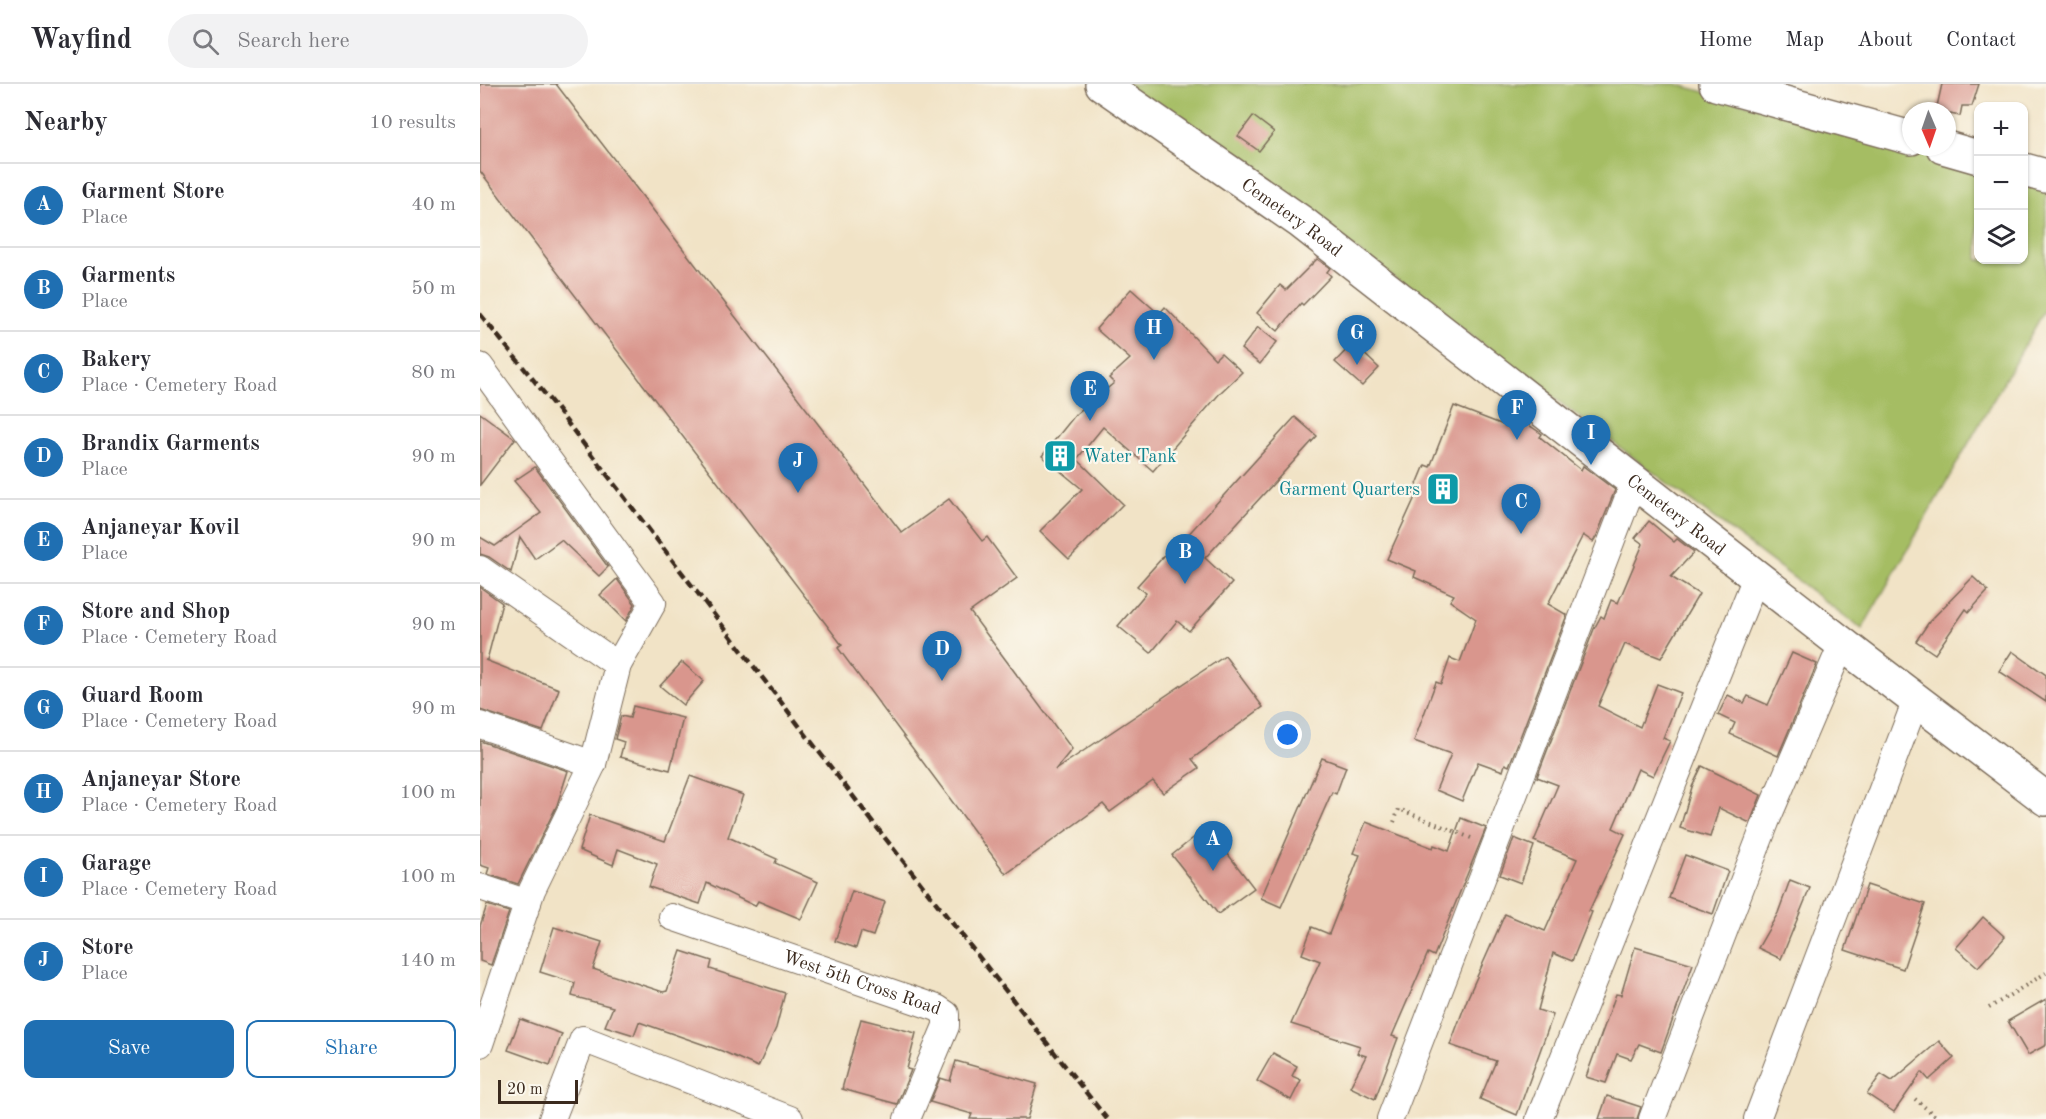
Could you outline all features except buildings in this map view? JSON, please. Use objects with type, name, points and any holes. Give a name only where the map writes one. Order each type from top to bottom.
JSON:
[{"type":"main road","name":"Cemetery Road","points":[[1102,84],[1301,222],[1842,644],[2046,799]]},
{"type":"main road","points":[[1716,84],[1902,136]]},
{"type":"main road","points":[[1956,151],[1974,156]]},
{"type":"main road","points":[[2028,171],[2046,176]]},
{"type":"street","points":[[480,366],[653,603],[618,665],[593,764],[532,890],[480,1044]]},
{"type":"street","points":[[1390,1119],[1634,482]]},
{"type":"street","points":[[480,569],[618,665]]},
{"type":"street","points":[[1539,1119],[1756,577]]},
{"type":"street","points":[[1652,1119],[1762,832],[1842,644]]},
{"type":"street","points":[[1757,1119],[1916,700]]},
{"type":"street","points":[[480,725],[593,764]]},
{"type":"street","points":[[480,887],[528,903]]},
{"type":"street","name":"West 5th Cross Road","points":[[672,917],[937,1008],[946,1014],[946,1026],[907,1119]]},
{"type":"street","points":[[552,1119],[583,1039],[790,1119]]},
{"type":"path","points":[[1394,822],[1399,809],[1494,848]]},
{"type":"path","points":[[1989,1008],[2046,973]]},
{"type":"path","points":[[1915,1099],[1939,1119]]},
{"type":"green space","points":[[1119,84],[1676,84],[1902,147],[1902,156],[1935,156],[1974,167],[1974,264],[2028,264],[2028,182],[2046,187],[2046,308],[1862,629],[1365,256]]},
{"type":"railway","points":[[480,314],[553,404],[885,838],[1107,1119]]},
{"type":"place","name":"Anjaneyar Store","points":[[1154,360]]},
{"type":"place","name":"Guard Room","points":[[1357,365]]},
{"type":"place","name":"Anjaneyar Kovil","points":[[1090,421]]},
{"type":"place","name":"Store and Shop","points":[[1517,440]]},
{"type":"place","name":"Water Tank","points":[[1060,456]]},
{"type":"place","name":"Garage","points":[[1591,465]]},
{"type":"place","name":"Garment Quarters","points":[[1443,489]]},
{"type":"place","name":"Store","points":[[798,493]]},
{"type":"place","name":"Bakery","points":[[1521,534]]},
{"type":"place","name":"Garments","points":[[1185,584]]},
{"type":"place","name":"Brandix Garments","points":[[942,681]]},
{"type":"place","name":"Garment Store","points":[[1213,871]]}]
